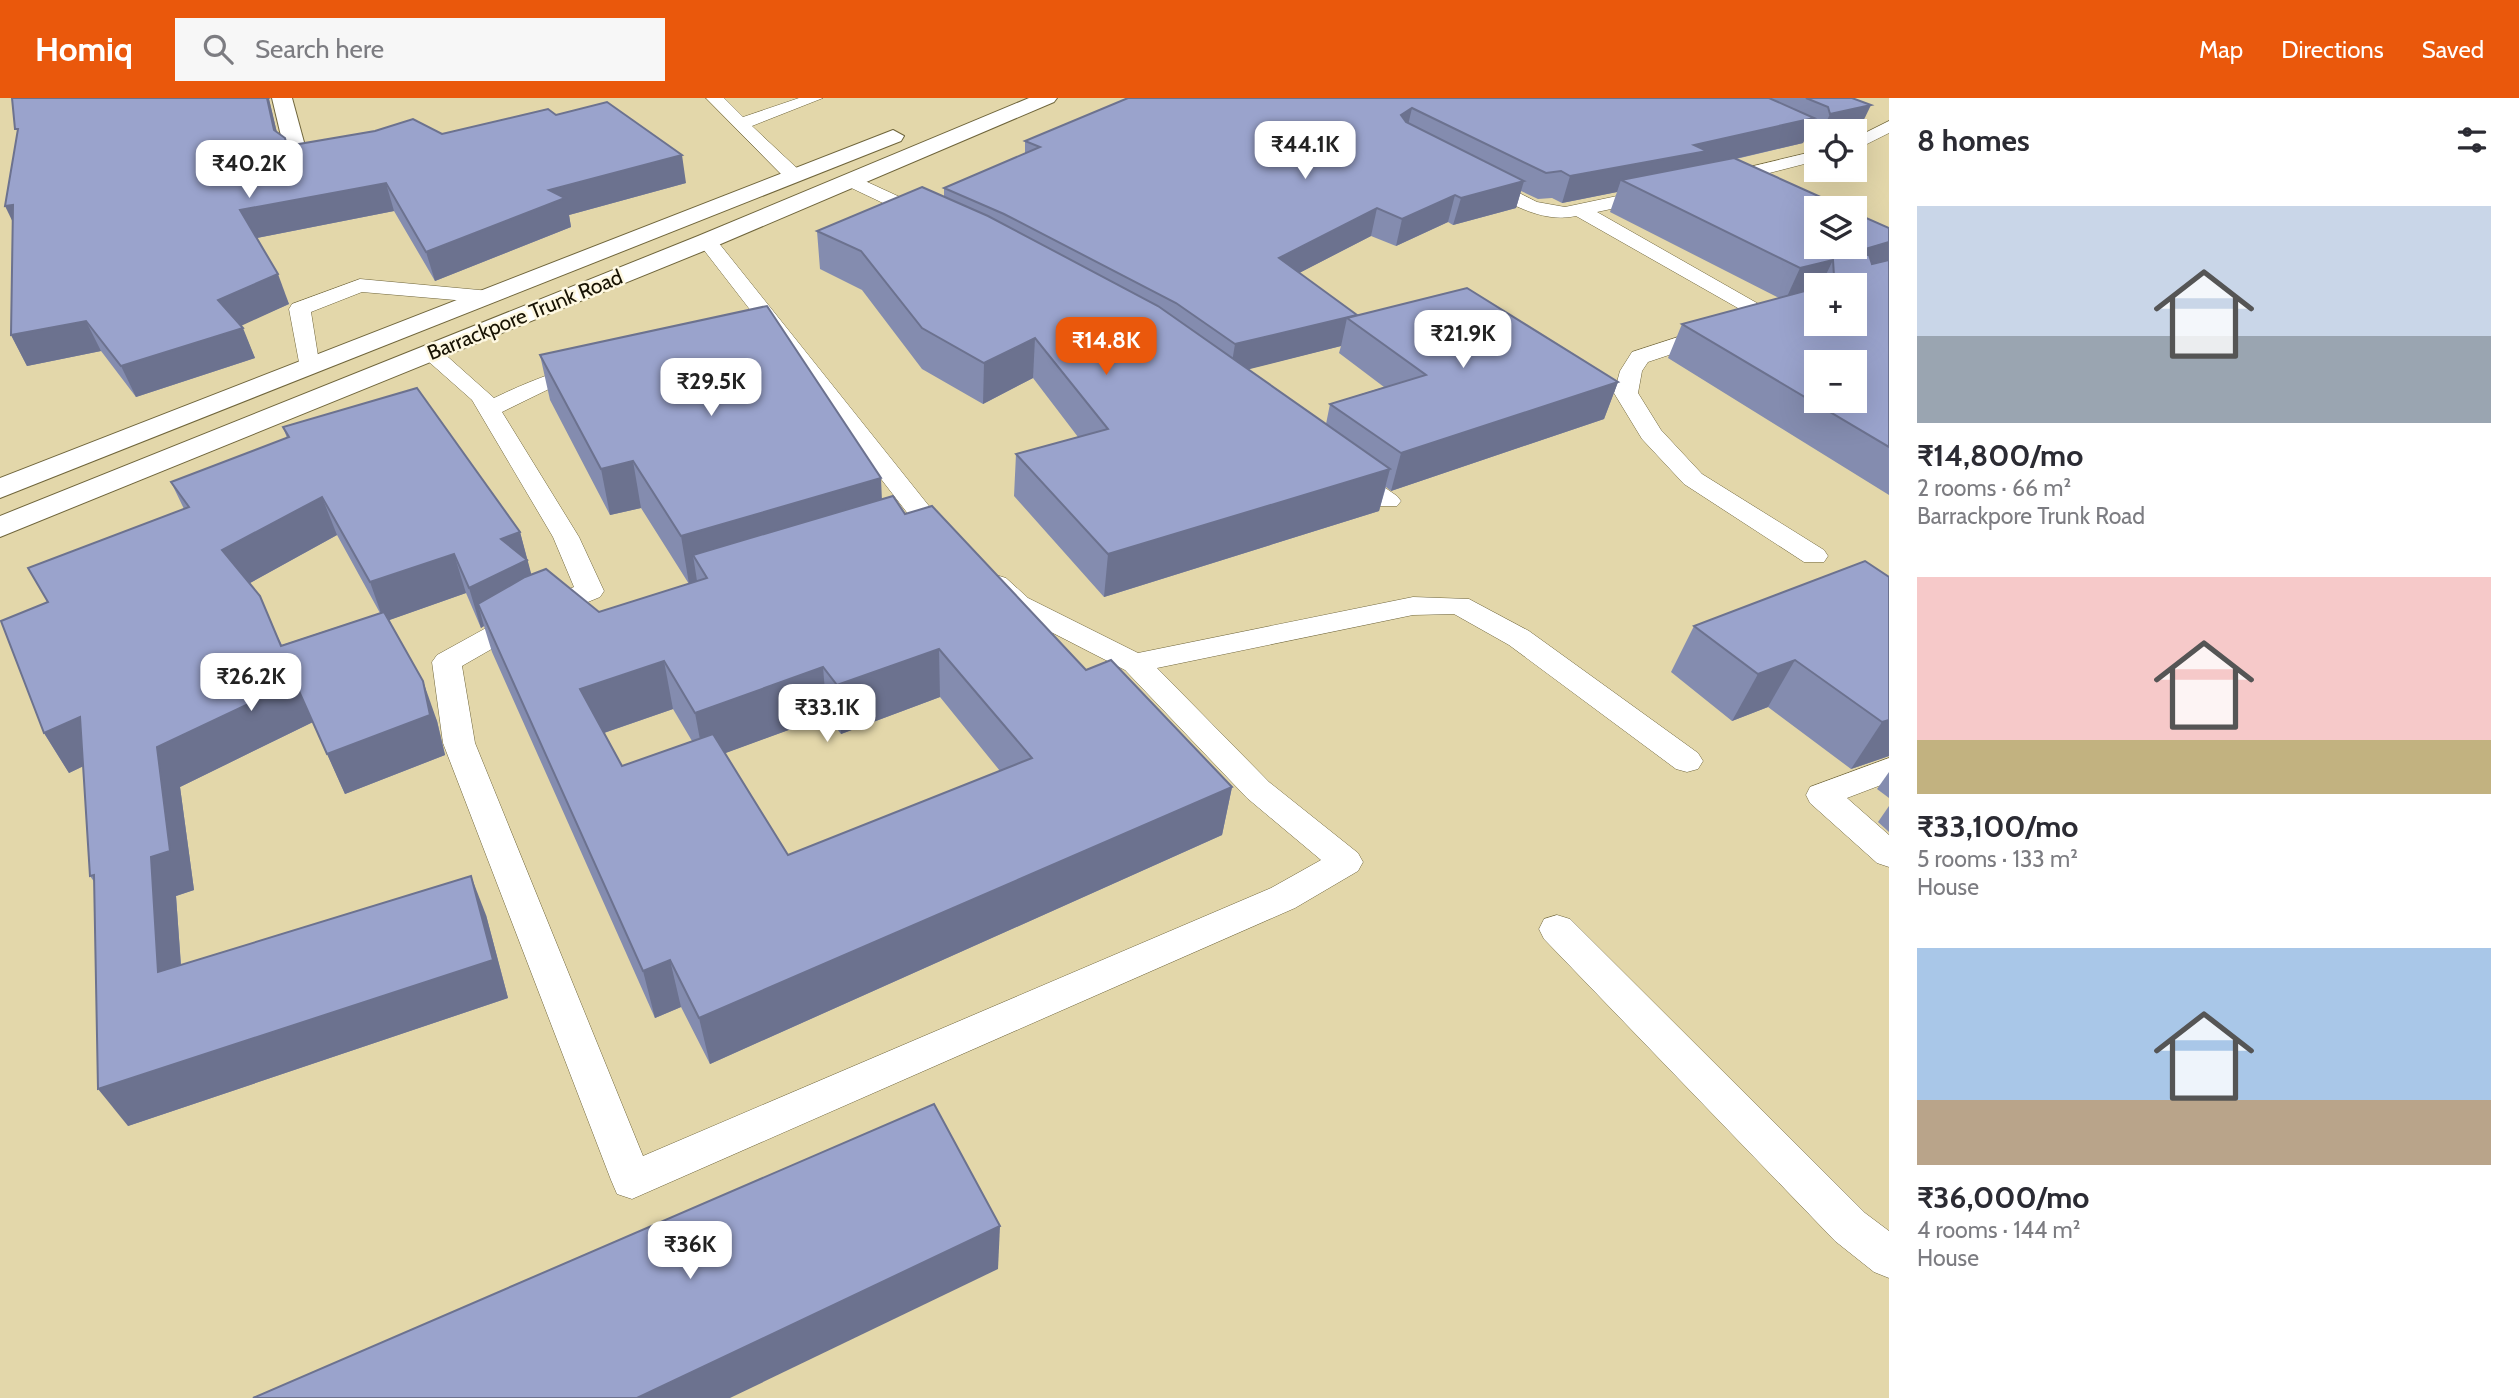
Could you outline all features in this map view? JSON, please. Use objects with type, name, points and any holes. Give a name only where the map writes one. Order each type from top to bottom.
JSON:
[{"type":"main road","points":[[282,98],[297,157]]},
{"type":"main road","name":"Barrackpore Trunk Road","points":[[0,489],[989,98]]},
{"type":"main road","name":"Barrackpore Trunk Road","points":[[0,527],[707,241],[1047,98]]},
{"type":"lane","points":[[714,98],[793,176]]},
{"type":"lane","points":[[740,124],[815,98]]},
{"type":"lane","points":[[1867,139],[1885,131]]},
{"type":"lane","points":[[1746,191],[1716,181],[1804,159]]},
{"type":"lane","points":[[1465,171],[1532,206],[1565,213],[1670,191]]},
{"type":"lane","points":[[852,181],[950,227]]},
{"type":"lane","points":[[1579,210],[1767,315]]},
{"type":"lane","points":[[431,354],[481,396],[566,537],[598,600],[527,617],[447,662],[459,743],[632,1180],[1283,898],[1346,862],[1258,790],[1135,663],[1018,604],[973,562],[915,526],[771,322],[707,241]]},
{"type":"lane","points":[[309,368],[300,309],[351,286],[443,290],[490,297]]},
{"type":"lane","points":[[1792,308],[1640,356],[1631,371],[1626,393],[1651,434],[1693,479],[1814,556]]},
{"type":"lane","points":[[739,325],[771,322]]},
{"type":"lane","points":[[489,409],[541,384],[607,364]]},
{"type":"lane","points":[[1332,461],[1388,502]]},
{"type":"lane","points":[[1135,663],[1413,606],[1459,605],[1519,638],[1687,761]]},
{"type":"lane","points":[[1889,769],[1822,795],[1889,854]]},
{"type":"lane","points":[[1557,929],[1850,1227],[1889,1257]]},
{"type":"building","points":[[12,98],[267,98],[274,130],[285,138],[287,146],[375,131],[413,119],[442,134],[548,109],[556,115],[607,102],[682,155],[549,190],[565,198],[426,252],[386,183],[240,210],[278,274],[218,300],[243,328],[121,366],[86,321],[11,335],[13,205],[5,206],[18,129],[15,129]]},
{"type":"building","points":[[1128,98],[1769,98],[1814,118],[1694,145],[1707,151],[1570,176],[1561,171],[1546,173],[1412,108],[1401,115],[1406,122],[1524,181],[1461,198],[1455,195],[1402,219],[1377,208],[1279,258],[1357,315],[1235,344],[1176,303],[1004,214],[944,188],[1040,147],[1025,141]]},
{"type":"building","points":[[1806,98],[1852,98],[1871,105],[1830,114],[1828,107]]},
{"type":"building","points":[[1734,158],[1818,196],[1804,196],[1804,259],[1867,259],[1869,255],[1872,264],[1889,260],[1889,447],[1832,413],[1867,413],[1867,350],[1804,350],[1804,396],[1682,324],[1804,291],[1804,336],[1867,336],[1867,273],[1834,273],[1833,260],[1800,268],[1621,180]]},
{"type":"building","points":[[922,187],[988,216],[1158,306],[1390,469],[1108,554],[1016,454],[1108,429],[1035,338],[984,363],[922,328],[861,251],[817,231]]},
{"type":"building","points":[[1867,218],[1889,228],[1889,242],[1867,249]]},
{"type":"building","points":[[1467,288],[1618,382],[1401,453],[1330,404],[1426,375],[1347,318]]},
{"type":"building","points":[[767,306],[881,478],[681,536],[633,461],[601,469],[540,355]]},
{"type":"building","points":[[417,388],[520,532],[501,539],[527,560],[469,588],[454,554],[370,582],[322,497],[222,550],[260,596],[281,646],[384,612],[423,681],[430,715],[327,754],[295,682],[157,747],[170,851],[151,857],[158,972],[471,876],[493,960],[98,1089],[94,875],[90,876],[80,717],[44,733],[1,621],[48,602],[28,568],[189,507],[171,482],[289,437],[283,427]]},
{"type":"building","points":[[893,496],[905,514],[932,506],[1086,670],[1111,660],[1232,787],[699,1018],[670,960],[643,971],[478,604],[525,577],[546,569],[599,612],[707,578],[693,555]],"holes":[[[939,649],[1032,758],[788,855],[713,734],[622,766],[580,689],[664,661],[695,713],[823,667],[837,685]]]},
{"type":"building","points":[[1865,561],[1889,577],[1889,720],[1882,722],[1795,660],[1758,674],[1694,626]]},
{"type":"building","points":[[934,1104],[1000,1226],[637,1398],[253,1398]]}]
